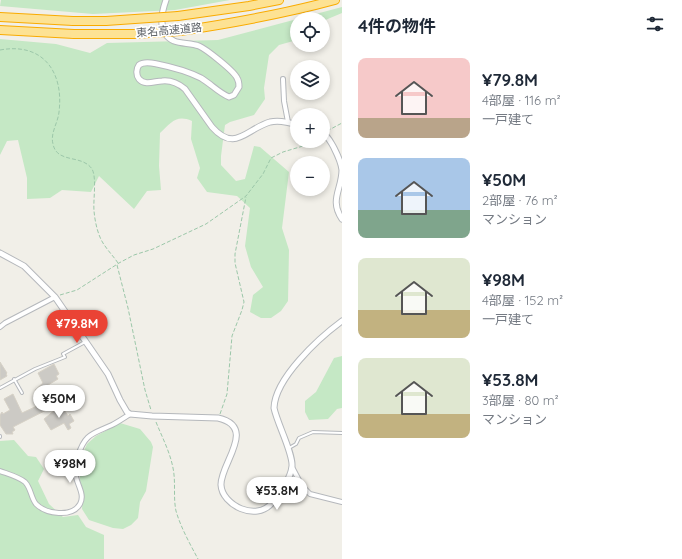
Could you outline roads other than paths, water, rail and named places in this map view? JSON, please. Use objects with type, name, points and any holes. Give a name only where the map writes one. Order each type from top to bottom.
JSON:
[{"type":"highway","name":"東名高速道路","points":[[0,17],[73,21],[113,21],[178,16],[278,0]]},
{"type":"highway","name":"東名高速道路","points":[[0,30],[74,34],[134,34],[180,31],[276,14],[335,0]]},
{"type":"street","points":[[166,0],[161,21],[162,28],[169,38],[175,41],[201,47],[237,77],[239,87],[234,95],[229,97],[202,79],[187,72],[150,63],[141,63],[138,66],[136,74],[142,82],[148,83],[163,80],[176,83],[181,86],[190,95],[212,127],[223,137],[234,139],[269,122],[288,122],[284,101],[283,79]]},
{"type":"street","points":[[330,141],[340,163],[342,175],[336,204],[337,211],[342,219]]},
{"type":"street","points":[[0,253],[24,266],[55,297],[108,374],[120,400],[127,412],[130,414]]},
{"type":"street","points":[[0,327],[55,297]]},
{"type":"street","points":[[342,321],[304,355],[284,381],[277,392],[274,401],[274,408],[288,448],[292,467],[302,486],[310,494],[342,502]]},
{"type":"street","points":[[0,472],[24,481],[34,501],[39,506],[59,513],[72,511],[78,507],[82,500],[76,472],[76,463],[82,445],[94,432],[113,425],[130,414],[218,418],[228,421],[235,432],[235,441],[233,451],[223,472],[221,482],[223,494],[236,506],[252,512],[261,511],[270,506],[284,487],[292,467]]},
{"type":"lane","points":[[0,388],[14,379],[65,357],[64,354],[86,342]]},
{"type":"lane","points":[[14,379],[22,393]]},
{"type":"lane","points":[[288,448],[296,444],[299,438],[313,432],[342,433]]}]
